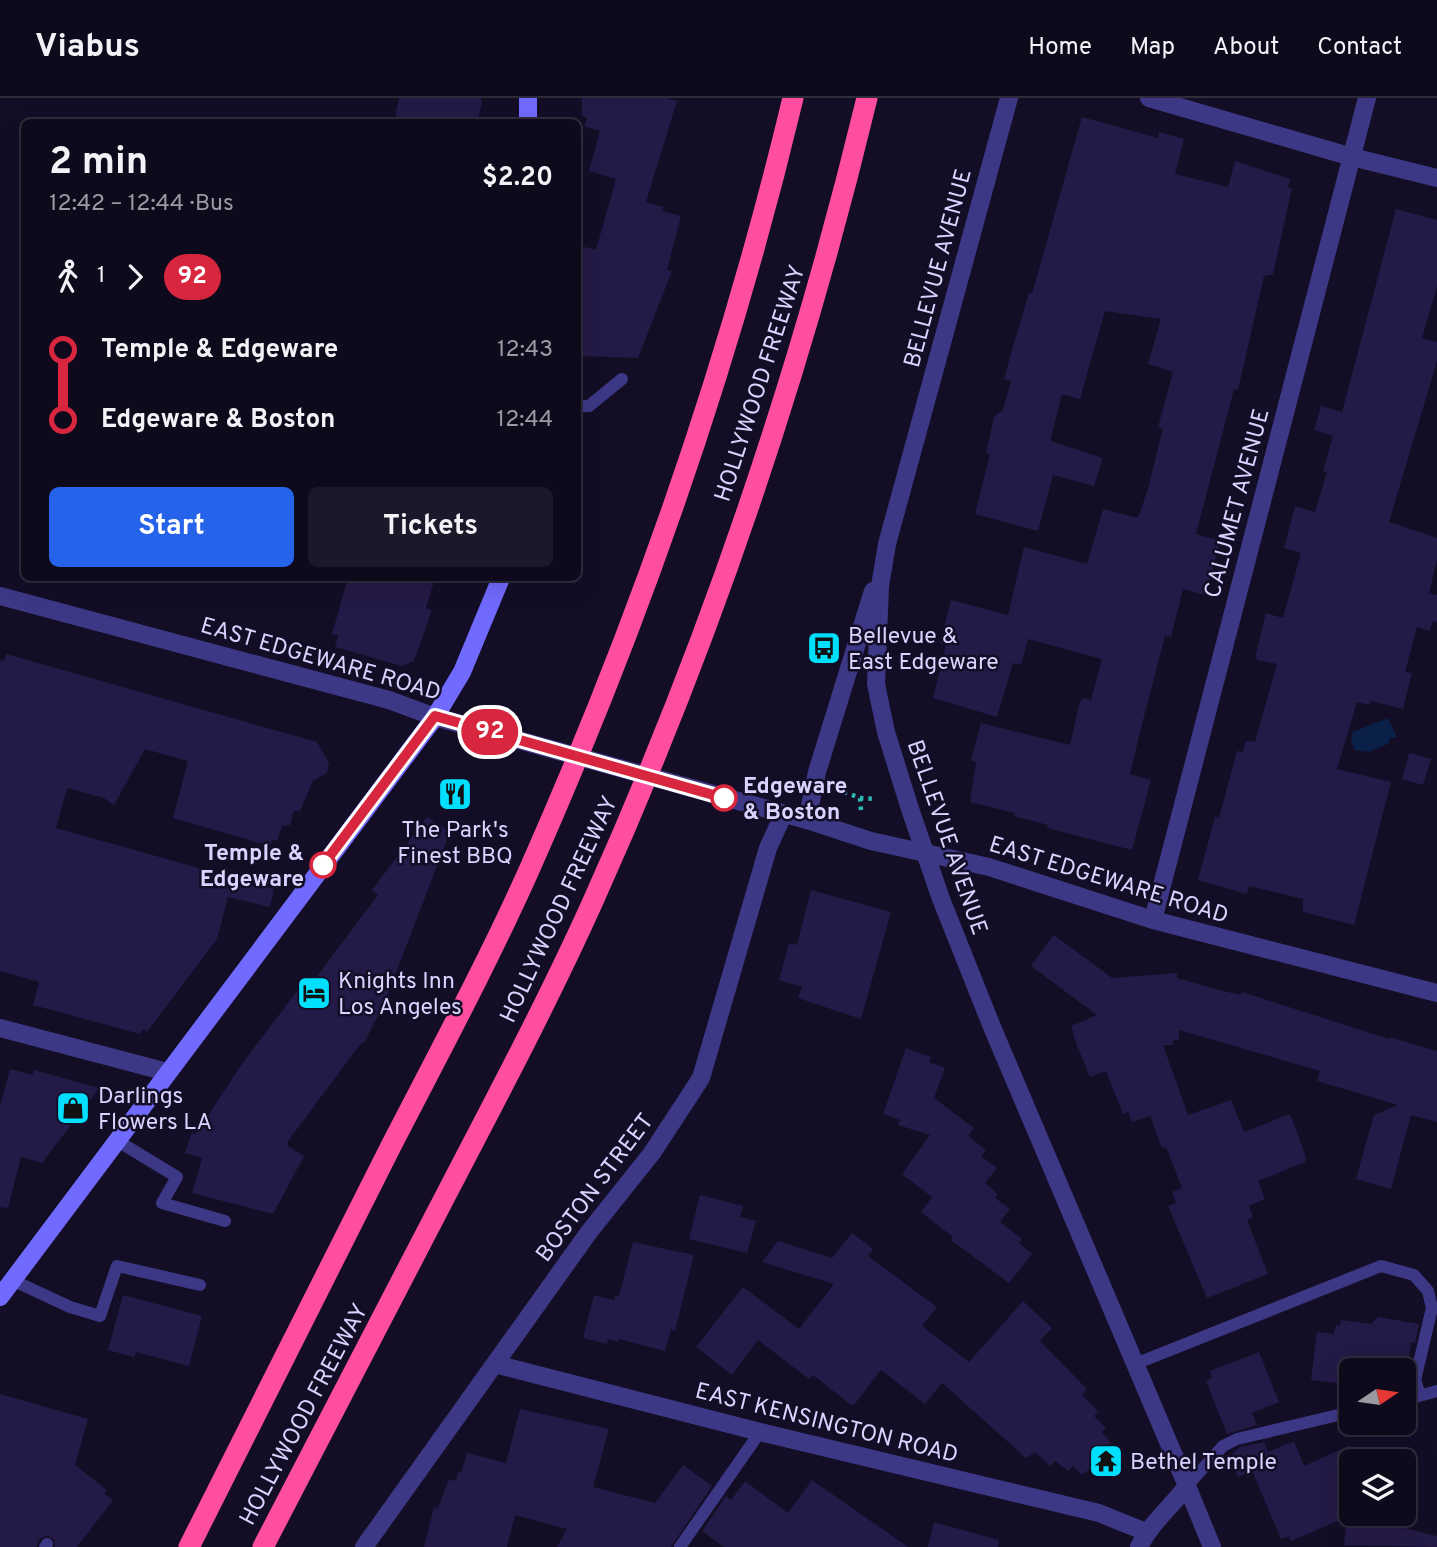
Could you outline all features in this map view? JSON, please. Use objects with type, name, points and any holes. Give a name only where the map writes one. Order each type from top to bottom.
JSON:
[{"type":"highway","name":"HOLLYWOOD FREEWAY","points":[[189,1547],[466,1003],[529,870],[586,735],[637,607],[728,340],[771,191],[793,98]]},
{"type":"highway","name":"HOLLYWOOD FREEWAY","points":[[263,1547],[529,1035],[594,900],[653,762],[704,632],[800,348],[840,210],[867,98]]},
{"type":"main road","points":[[528,98],[528,119]]},
{"type":"main road","points":[[0,1297],[6,1279],[116,1140],[435,716],[462,672],[500,581]]},
{"type":"street","name":"BELLEVUE AVENUE","points":[[1009,98],[887,544],[880,586],[876,684],[886,732],[925,853],[992,1027],[1212,1547]]},
{"type":"street","points":[[1150,98],[1352,157],[1437,178]]},
{"type":"street","name":"CALUMET AVENUE","points":[[1153,920],[1367,98]]},
{"type":"street","points":[[807,820],[817,772],[887,544]]},
{"type":"street","name":"EAST EDGEWARE ROAD","points":[[0,596],[389,699],[435,716],[807,820],[871,842],[989,867],[1153,920],[1437,993]]},
{"type":"street","name":"BOSTON STREET","points":[[364,1547],[589,1232],[652,1153],[701,1078],[768,848],[783,815]]},
{"type":"street","points":[[0,1028],[167,1072]]},
{"type":"street","name":"EAST KENSINGTON ROAD","points":[[495,1364],[760,1432],[1099,1513],[1143,1540]]},
{"type":"street","points":[[1143,1540],[1187,1486]]},
{"type":"lane","points":[[581,406],[589,406],[622,379]]},
{"type":"lane","points":[[116,1140],[177,1177],[162,1203],[225,1221]]},
{"type":"lane","points":[[6,1279],[70,1307],[100,1316],[117,1266],[200,1285]]},
{"type":"lane","points":[[1135,1364],[1381,1266],[1414,1275],[1428,1291],[1432,1308],[1415,1380],[1420,1395]]},
{"type":"lane","points":[[1416,1396],[1437,1391]]},
{"type":"lane","points":[[1187,1486],[1223,1446],[1237,1439],[1339,1415]]},
{"type":"lane","points":[[680,1547],[760,1432]]},
{"type":"path","points":[[825,784],[860,798],[876,799]]},
{"type":"path","points":[[860,798],[861,810]]},
{"type":"water","points":[[1388,718],[1397,737],[1389,738],[1390,743],[1369,752],[1355,750],[1351,740],[1353,732]]},
{"type":"building","points":[[399,98],[481,98],[478,119],[395,119]]},
{"type":"building","points":[[582,98],[665,98],[677,101],[646,202],[663,207],[662,211],[681,216],[667,270],[672,271],[638,358],[581,356],[581,246],[596,250],[616,179],[589,171],[600,131],[584,126],[587,118],[582,116]]},
{"type":"building","points":[[1082,117],[1158,138],[1159,132],[1184,139],[1175,174],[1228,187],[1235,161],[1290,179],[1288,187],[1292,188],[1273,274],[1264,276],[1238,390],[1234,389],[1196,534],[1220,541],[1212,572],[1205,595],[1183,589],[1171,637],[1165,636],[1141,728],[1130,774],[1151,780],[1132,850],[1047,828],[1048,825],[1014,816],[1015,813],[970,802],[976,762],[971,760],[981,723],[1070,745],[1080,701],[1084,698],[1091,700],[1102,659],[1028,639],[1021,665],[1013,663],[997,717],[933,698],[946,645],[940,643],[951,600],[1008,615],[1024,547],[1087,564],[1103,509],[1138,518],[1148,489],[1163,428],[1158,427],[1173,372],[1148,364],[1161,319],[1105,311],[1080,399],[1062,394],[1050,441],[1103,458],[1094,486],[1053,475],[1038,531],[975,514],[990,454],[986,453],[994,417],[1003,410],[1011,381],[1004,379],[1029,293],[1032,294]]},
{"type":"building","points":[[1396,209],[1437,220],[1437,286],[1422,338],[1437,342],[1437,361],[1389,522],[1437,538],[1437,560],[1429,593],[1437,595],[1437,622],[1433,621],[1430,631],[1417,627],[1405,672],[1412,673],[1403,709],[1371,701],[1370,705],[1357,702],[1337,769],[1391,782],[1354,925],[1303,912],[1303,899],[1249,886],[1247,894],[1198,880],[1215,817],[1219,818],[1237,751],[1243,752],[1246,741],[1255,742],[1277,664],[1257,660],[1256,654],[1266,613],[1283,618],[1301,553],[1284,548],[1295,506],[1315,512],[1327,472],[1323,471],[1333,436],[1314,430],[1321,406],[1342,412]]},
{"type":"building","points":[[347,581],[434,581],[426,608],[432,610],[414,661],[402,666],[335,647],[338,635],[332,634]]},
{"type":"building","points":[[6,654],[317,742],[329,763],[327,773],[313,781],[300,811],[294,810],[290,825],[282,826],[277,841],[272,840],[270,846],[173,818],[188,761],[145,749],[114,805],[104,798],[67,788],[56,828],[274,889],[270,907],[228,897],[217,939],[147,1032],[143,1029],[140,1034],[33,1005],[39,982],[0,971],[0,660],[4,661]]},
{"type":"building","points":[[1409,753],[1431,759],[1423,785],[1402,779]]},
{"type":"building","name":"Knights Inn Los Angeles","points":[[427,817],[450,832],[384,1004],[364,1043],[362,1042],[288,1141],[288,1146],[304,1156],[273,1214],[192,1193],[202,1158],[185,1153],[192,1132],[196,1134],[244,1061],[304,982],[309,985],[315,979],[378,895],[372,890]]},
{"type":"building","points":[[811,890],[891,912],[861,1019],[798,998],[802,987],[779,980],[789,943],[797,945]]},
{"type":"building","points":[[1054,935],[1112,978],[1177,973],[1177,978],[1222,991],[1242,995],[1242,992],[1389,1039],[1437,1051],[1437,1122],[1411,1115],[1391,1189],[1356,1179],[1374,1115],[1398,1105],[1317,1081],[1320,1071],[1179,1030],[1179,1040],[1173,1040],[1173,1045],[1163,1045],[1188,1115],[1231,1100],[1244,1132],[1290,1114],[1306,1157],[1305,1162],[1258,1181],[1265,1199],[1249,1206],[1253,1217],[1247,1220],[1268,1274],[1207,1298],[1168,1206],[1176,1203],[1172,1192],[1182,1188],[1166,1147],[1162,1148],[1150,1116],[1132,1122],[1128,1112],[1123,1114],[1106,1071],[1090,1077],[1076,1043],[1071,1026],[1097,1015],[1031,966]]},
{"type":"building","points":[[906,1048],[931,1057],[929,1062],[945,1068],[934,1098],[974,1128],[968,1136],[986,1150],[981,1156],[997,1168],[985,1183],[998,1194],[995,1198],[1010,1209],[1000,1222],[1022,1239],[1019,1243],[1032,1254],[1009,1283],[951,1240],[953,1237],[921,1212],[932,1197],[902,1174],[930,1135],[898,1125],[900,1120],[883,1114]]},
{"type":"building","points":[[10,1069],[33,1075],[34,1070],[99,1088],[42,1163],[21,1157],[8,1208],[0,1207],[0,1106]]},
{"type":"building","points":[[700,1195],[743,1206],[740,1217],[756,1221],[747,1253],[689,1239]]},
{"type":"building","points":[[852,1233],[873,1249],[868,1256],[937,1307],[922,1326],[969,1362],[1023,1301],[1052,1328],[1040,1341],[1087,1389],[1082,1395],[1098,1411],[1094,1416],[1106,1428],[1102,1432],[1111,1443],[1091,1468],[1082,1475],[1073,1466],[1068,1471],[1055,1461],[1050,1466],[1035,1452],[1026,1458],[942,1383],[925,1404],[881,1370],[854,1405],[851,1405],[813,1375],[809,1379],[758,1340],[732,1375],[696,1347],[743,1287],[799,1329],[834,1284],[762,1262],[778,1241],[832,1258]]},
{"type":"building","points":[[633,1242],[694,1255],[675,1331],[671,1329],[665,1351],[619,1339],[618,1342],[608,1339],[607,1344],[583,1338],[594,1295],[614,1300],[615,1295],[619,1296]]},
{"type":"building","points":[[123,1295],[202,1316],[189,1366],[136,1352],[134,1357],[108,1350]]},
{"type":"building","points":[[1378,1317],[1419,1324],[1415,1343],[1411,1342],[1409,1358],[1339,1358],[1339,1384],[1311,1380],[1317,1332],[1334,1334],[1336,1325],[1340,1326],[1341,1320],[1371,1324]]},
{"type":"building","points":[[1259,1352],[1279,1402],[1252,1413],[1257,1425],[1227,1434],[1206,1381],[1212,1378],[1210,1371]]},
{"type":"building","points":[[0,1394],[88,1419],[75,1465],[107,1490],[104,1494],[113,1500],[77,1547],[55,1547],[54,1540],[47,1535],[40,1539],[36,1547],[0,1547]]},
{"type":"building","points":[[520,1409],[609,1429],[593,1487],[655,1503],[683,1465],[712,1486],[671,1547],[557,1547],[567,1529],[515,1515],[507,1547],[424,1547],[434,1507],[438,1508],[449,1479],[456,1481],[458,1472],[461,1473],[467,1453],[506,1463]]},
{"type":"building","points":[[1294,1441],[1304,1466],[1339,1450],[1339,1520],[1291,1541],[1289,1536],[1281,1539],[1252,1471],[1238,1477],[1229,1457],[1240,1447],[1264,1442],[1268,1452]]},
{"type":"building","points":[[812,1480],[908,1547],[724,1547],[702,1531],[726,1496],[731,1500],[745,1481],[788,1513]]},
{"type":"building","points":[[934,1522],[999,1540],[998,1547],[928,1547]]},
{"type":"building","points":[[1346,1526],[1396,1526],[1437,1536],[1437,1547],[1344,1545]]},
{"type":"bus line","name":"92","points":[[323,865],[435,716],[724,798]]},
{"type":"place","name":"Bellevue & East Edgeware","points":[[824,648]]},
{"type":"place","name":"The Park's Finest BBQ","points":[[455,794]]},
{"type":"place","name":"Edgeware & Boston","points":[[724,798]]},
{"type":"place","name":"Temple & Edgeware","points":[[323,865]]},
{"type":"place","name":"Knights Inn Los Angeles","points":[[314,993]]},
{"type":"place","name":"Darlings Flowers LA","points":[[73,1108]]},
{"type":"place","name":"Bethel Temple","points":[[1106,1461]]}]
